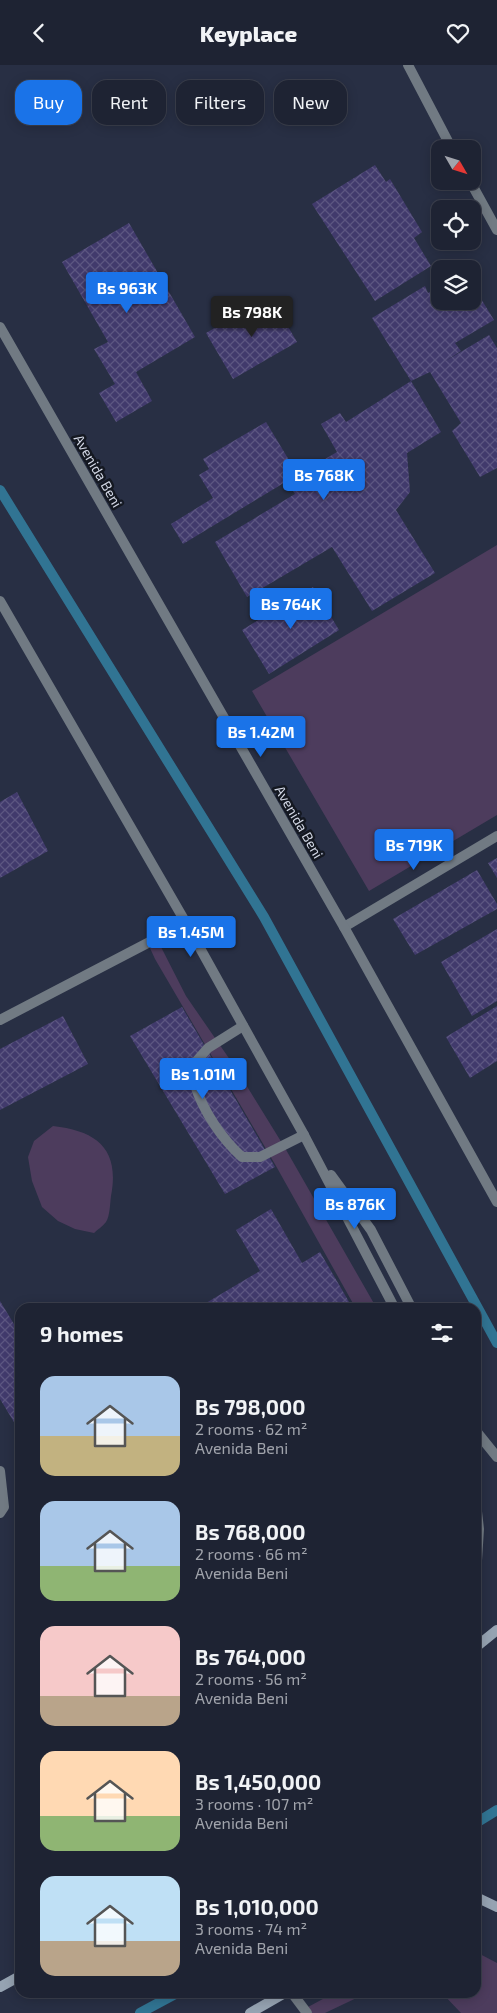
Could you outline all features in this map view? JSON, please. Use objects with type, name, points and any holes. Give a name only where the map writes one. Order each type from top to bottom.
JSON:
[{"type":"main road","points":[[481,1643],[497,1630]]},
{"type":"main road","points":[[481,1899],[497,1907]]},
{"type":"main road","points":[[0,1987],[15,1978]]},
{"type":"main road","points":[[250,2013],[276,1998]]},
{"type":"street","points":[[408,65],[412,76],[447,140]]},
{"type":"street","points":[[475,190],[497,230]]},
{"type":"street","name":"Avenida Beni","points":[[0,327],[344,927],[497,1202]]},
{"type":"street","points":[[0,601],[186,923],[310,1146],[392,1303]]},
{"type":"street","points":[[344,927],[497,836]]},
{"type":"street","points":[[0,1020],[186,923]]},
{"type":"street","points":[[243,1026],[208,1048],[193,1065],[194,1084],[207,1112],[228,1144],[242,1157],[260,1157],[304,1135]]},
{"type":"street","points":[[310,1146],[371,1231],[409,1303]]},
{"type":"street","points":[[481,1437],[497,1457]]},
{"type":"street","points":[[0,1471],[2,1510]]},
{"type":"street","points":[[481,1900],[497,1913]]},
{"type":"street","points":[[296,1998],[307,2013]]},
{"type":"shaded area","points":[[497,545],[497,815],[369,891],[252,691]]},
{"type":"shaded area","points":[[160,945],[186,996],[235,1067],[285,1148],[374,1303],[353,1303],[150,948]]},
{"type":"shaded area","points":[[53,1126],[82,1132],[102,1145],[108,1155],[112,1166],[113,1180],[109,1213],[106,1222],[94,1233],[75,1229],[58,1221],[42,1207],[32,1181],[28,1157],[34,1141]]},
{"type":"shaded area","points":[[481,1955],[497,1963],[497,2013],[461,2013],[447,1998],[481,1998]]},
{"type":"shaded area","points":[[325,1998],[356,1998],[325,2013],[312,2013],[308,2007]]},
{"type":"building","points":[[375,165],[386,182],[390,179],[422,232],[414,238],[431,266],[375,301],[312,204]]},
{"type":"building","points":[[129,223],[195,337],[136,372],[152,401],[116,422],[99,393],[115,384],[94,349],[108,342],[62,262]]},
{"type":"building","points":[[425,286],[428,293],[431,291],[431,310],[481,310],[481,299],[494,320],[455,343],[461,351],[444,362],[489,335],[497,348],[497,468],[480,477],[452,431],[461,423],[430,372],[411,381],[372,318]]},
{"type":"building","points":[[270,296],[297,342],[233,379],[206,333]]},
{"type":"building","points":[[411,381],[441,432],[407,453],[410,492],[396,510],[435,573],[372,611],[332,547],[247,597],[215,542],[295,494],[287,481],[183,544],[171,524],[213,498],[199,475],[209,469],[203,459],[266,422],[298,475],[337,452],[321,424],[340,413],[346,422]]},
{"type":"building","points":[[313,587],[339,630],[269,674],[242,630]]},
{"type":"building","points":[[17,792],[48,851],[0,878],[0,802]]},
{"type":"building","points":[[497,858],[497,878],[488,863]]},
{"type":"building","points":[[477,870],[497,904],[497,909],[415,955],[393,919]]},
{"type":"building","points":[[497,929],[497,1001],[472,1016],[441,962]]},
{"type":"building","points":[[497,1006],[497,1061],[470,1078],[446,1037]]},
{"type":"building","points":[[182,1007],[275,1167],[225,1194],[130,1036]]},
{"type":"building","points":[[63,1016],[88,1064],[0,1110],[0,1049]]},
{"type":"building","points":[[271,1209],[302,1263],[320,1252],[350,1303],[206,1303],[260,1271],[236,1230]]},
{"type":"building","points":[[0,1301],[15,1326],[15,1424],[0,1399]]},
{"type":"waterway","points":[[0,490],[264,917],[475,1303]]},
{"type":"waterway","points":[[481,1314],[497,1343]]},
{"type":"waterway","points":[[481,1820],[497,1810]]},
{"type":"waterway","points":[[140,2013],[168,1998]]}]
